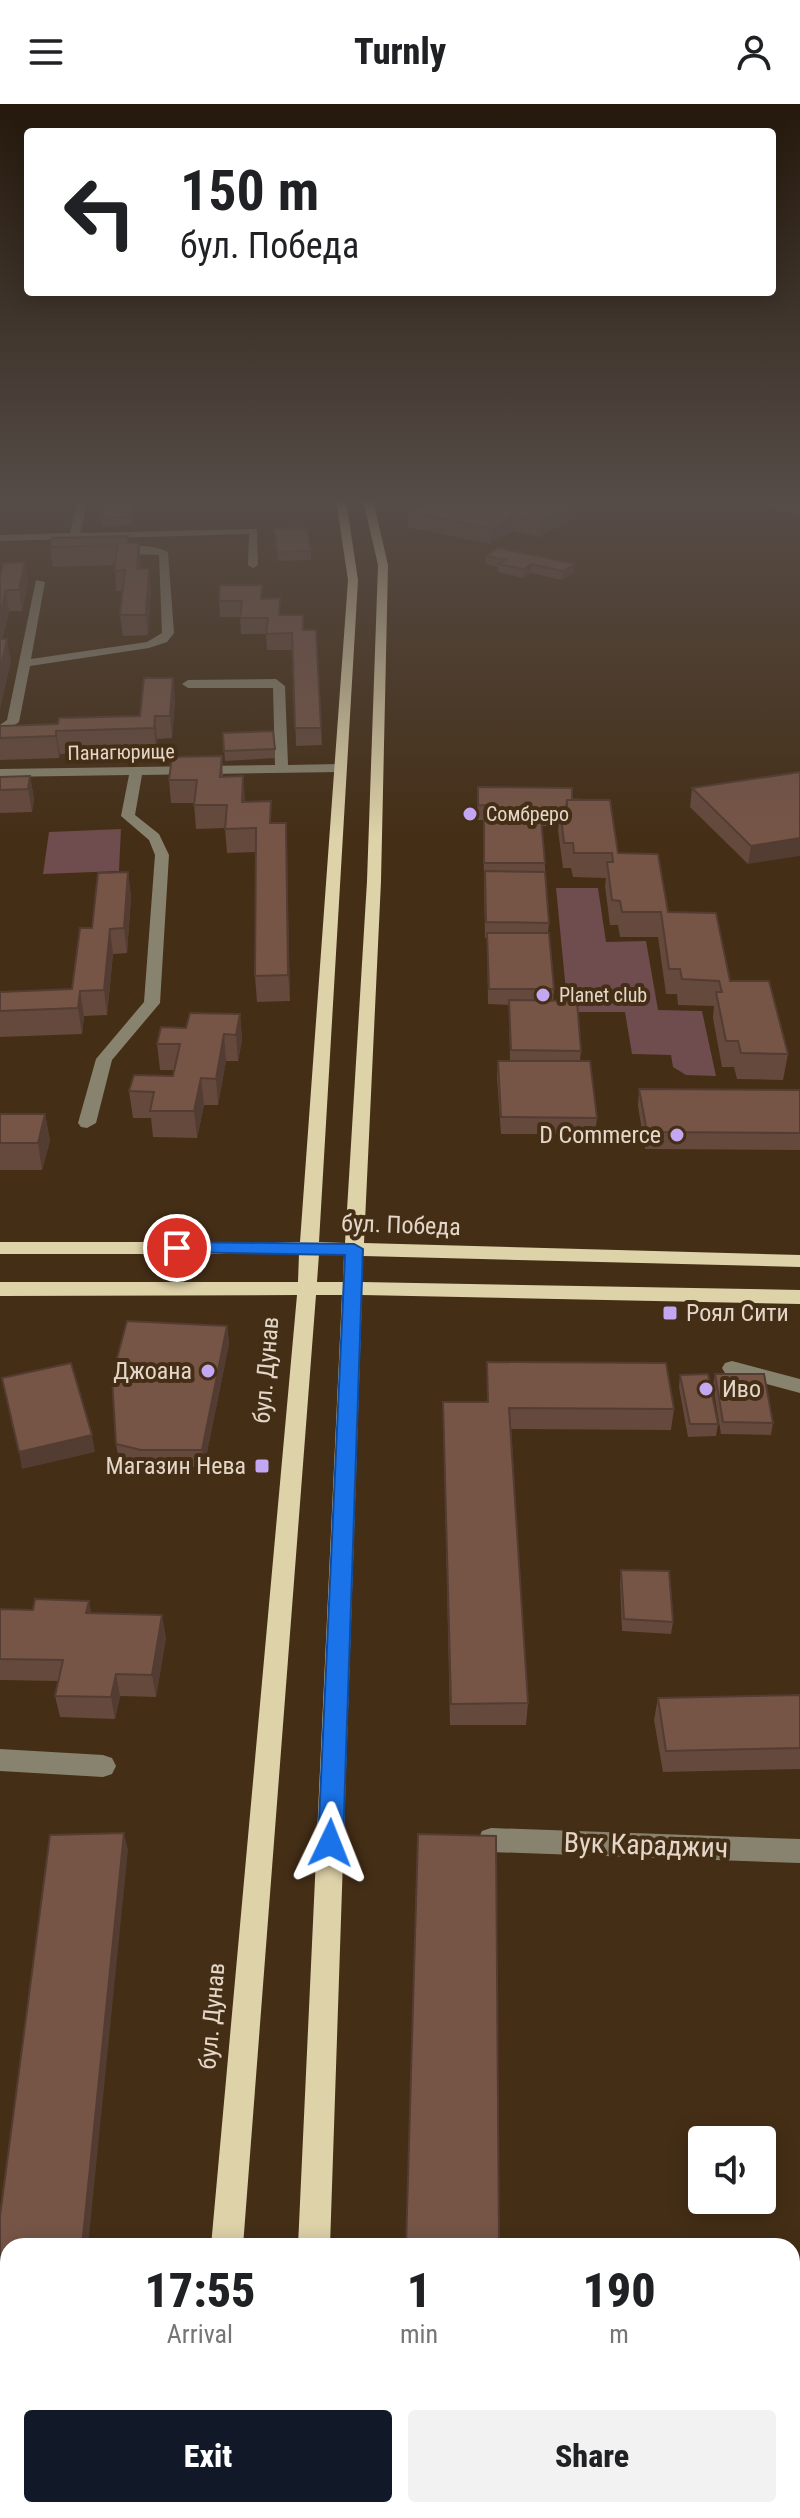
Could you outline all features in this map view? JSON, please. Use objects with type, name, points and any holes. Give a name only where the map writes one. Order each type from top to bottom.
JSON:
[{"type":"main road","name":"бул. Дунав","points":[[228,2238],[306,1288],[351,613]]},
{"type":"main road","points":[[314,2238],[354,1249],[374,881],[382,613]]},
{"type":"main road","name":"бул. Победа","points":[[0,1248],[309,1248],[800,1261]]},
{"type":"main road","points":[[0,1289],[353,1288],[800,1297]]},
{"type":"street","points":[[0,731],[13,722],[34,613]]},
{"type":"street","points":[[23,664],[149,645],[163,640],[168,633],[167,613]]},
{"type":"street","points":[[188,684],[272,682],[279,686],[282,769]]},
{"type":"street","name":"Панагюрище","points":[[0,773],[339,768]]},
{"type":"street","points":[[87,1123],[104,1059],[152,1003],[162,855],[161,845],[147,829],[128,816],[136,772]]},
{"type":"street","points":[[732,1368],[800,1386]]},
{"type":"street","points":[[0,1760],[103,1766]]},
{"type":"street","name":"Вук Караджич","points":[[491,1840],[800,1851]]},
{"type":"shaded area","points":[[121,829],[119,871],[43,874],[49,832]]},
{"type":"shaded area","points":[[556,888],[598,888],[606,942],[646,941],[658,1010],[702,1011],[716,1076],[686,1075],[673,1067],[671,1055],[632,1054],[625,1012],[568,1012]]},
{"type":"building","points":[[120,613],[146,613],[146,615]]},
{"type":"building","points":[[241,613],[303,615],[303,630],[316,630],[321,728],[295,728],[292,633],[266,634],[268,618],[240,618]]},
{"type":"building","points":[[0,639],[7,639],[0,671]]},
{"type":"building","points":[[144,678],[173,678],[170,716],[155,716],[154,728],[56,731],[56,736],[0,738],[0,726],[58,724],[59,718],[140,716]]},
{"type":"building","points":[[273,731],[275,749],[224,751],[223,733]]},
{"type":"building","points":[[222,756],[220,777],[243,776],[242,802],[271,801],[270,823],[286,823],[288,975],[255,976],[256,828],[225,829],[227,805],[194,805],[197,780],[169,780],[172,757]]},
{"type":"building","points":[[800,772],[800,838],[751,846],[692,788]]},
{"type":"building","points":[[30,776],[28,789],[0,790],[0,777]]},
{"type":"building","points":[[478,787],[572,788],[572,799],[586,800],[567,800],[566,807],[551,809],[551,812],[498,811],[498,806],[478,805]]},
{"type":"building","points":[[567,800],[610,800],[618,853],[658,854],[668,912],[716,913],[730,981],[769,981],[788,1054],[741,1053],[738,1041],[726,1041],[716,992],[722,992],[719,981],[682,979],[680,969],[669,969],[661,912],[622,912],[620,901],[612,900],[607,862],[613,862],[612,853],[574,853],[573,843],[564,843],[560,807],[567,807]]},
{"type":"building","points":[[484,817],[541,818],[545,863],[484,863]]},
{"type":"building","points":[[485,871],[545,872],[549,923],[486,922]]},
{"type":"building","points":[[128,872],[124,928],[110,929],[104,990],[80,991],[78,1008],[0,1011],[0,992],[72,989],[80,928],[92,928],[98,873]]},
{"type":"building","points":[[487,933],[549,933],[554,989],[489,989]]},
{"type":"building","points":[[509,1000],[577,1001],[581,1051],[511,1050]]},
{"type":"building","points":[[190,1013],[240,1014],[236,1035],[224,1034],[216,1079],[201,1078],[194,1111],[150,1111],[154,1092],[129,1091],[134,1075],[173,1076],[180,1044],[157,1044],[161,1027],[186,1028]]},
{"type":"building","points":[[498,1061],[590,1061],[597,1118],[501,1117]]},
{"type":"building","points":[[639,1089],[800,1090],[800,1133],[647,1132]]},
{"type":"building","points":[[0,1114],[45,1114],[38,1143],[0,1143]]},
{"type":"building","points":[[127,1321],[227,1326],[202,1450],[141,1450],[116,1444],[112,1377]]},
{"type":"building","points":[[487,1362],[666,1363],[674,1409],[509,1408],[528,1703],[451,1704],[443,1402],[488,1402]]},
{"type":"building","points":[[71,1363],[92,1435],[19,1452],[2,1378]]},
{"type":"building","points":[[708,1374],[718,1424],[690,1424],[680,1375]]},
{"type":"building","points":[[715,1374],[764,1374],[773,1423],[723,1422]]},
{"type":"building","points":[[621,1570],[669,1571],[673,1622],[624,1619]]},
{"type":"building","points":[[35,1599],[89,1601],[86,1613],[162,1615],[152,1675],[116,1674],[111,1697],[55,1696],[63,1660],[0,1659],[0,1609],[33,1610]]},
{"type":"building","points":[[800,1695],[800,1748],[666,1751],[658,1698]]},
{"type":"building","points":[[124,1833],[83,2238],[0,2238],[0,2216],[50,1835]]},
{"type":"building","points":[[418,1834],[496,1836],[499,2238],[406,2238]]},
{"type":"place","name":"Сомбреро","points":[[470,814]]},
{"type":"place","name":"Planet club","points":[[543,995]]},
{"type":"place","name":"D Commerce","points":[[677,1135]]},
{"type":"place","name":"Роял Сити","points":[[670,1313]]},
{"type":"place","name":"Джоана","points":[[208,1371]]},
{"type":"place","name":"Иво","points":[[706,1389]]},
{"type":"place","name":"Магазин Нева","points":[[262,1466]]},
{"type":"route","points":[[177,1248],[354,1249],[330,1843]]}]
